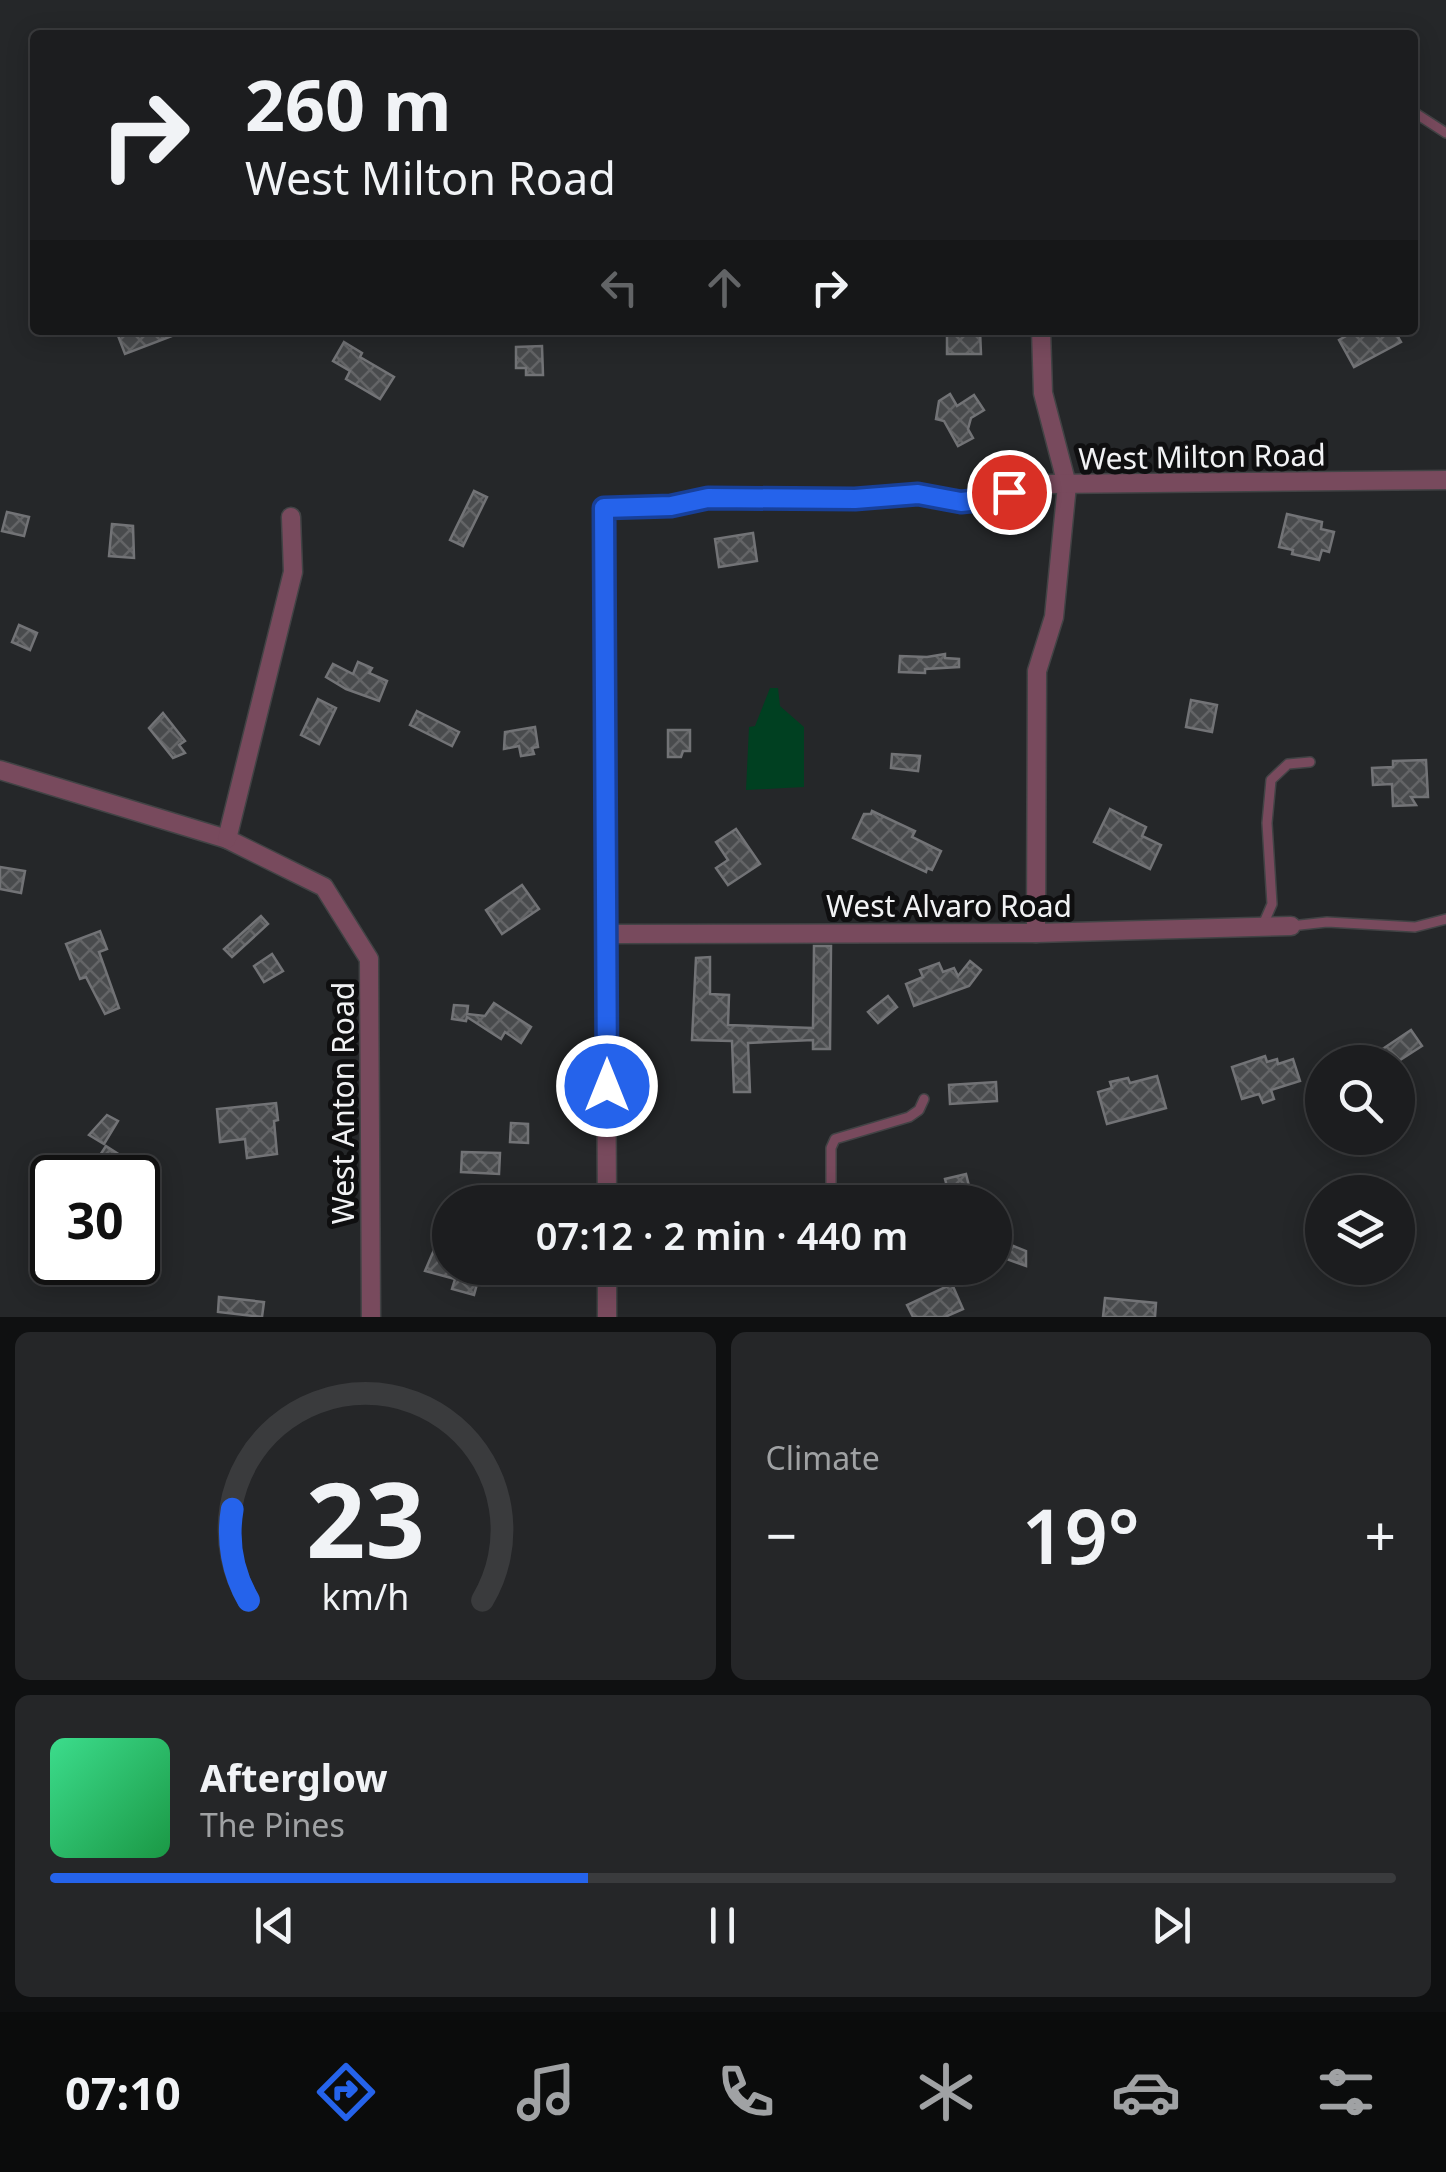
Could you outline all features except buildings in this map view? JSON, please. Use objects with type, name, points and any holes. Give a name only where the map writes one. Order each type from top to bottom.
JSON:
[{"type":"street","points":[[1036,933],[1036,671],[1054,617],[1068,485],[1043,393],[1040,335]]},
{"type":"street","name":"West Milton Road","points":[[607,934],[604,508],[671,506],[708,498],[855,499],[918,494],[961,502],[990,499],[1028,486],[1446,480]]},
{"type":"street","points":[[227,839],[293,572],[291,517]]},
{"type":"street","name":"West Anton Road","points":[[0,770],[227,839],[324,887],[368,959],[371,1317]]},
{"type":"street","name":"West Alvaro Road","points":[[607,934],[1036,933],[1291,926]]},
{"type":"street","points":[[607,934],[607,1185]]},
{"type":"street","points":[[607,1285],[607,1317]]},
{"type":"lane","points":[[1418,115],[1446,133]]},
{"type":"lane","points":[[1262,927],[1272,904],[1267,823],[1271,780],[1288,764],[1310,762]]},
{"type":"lane","points":[[1291,926],[1327,922],[1415,928],[1446,919]]},
{"type":"lane","points":[[831,1185],[831,1148],[835,1139],[910,1117],[924,1099]]},
{"type":"green space","points":[[770,688],[778,688],[780,706],[804,727],[804,787],[746,790],[749,727],[755,726]]},
{"type":"route","points":[[607,1086],[604,508],[671,506],[708,498],[855,499],[918,494],[961,502],[1009,492]]}]
